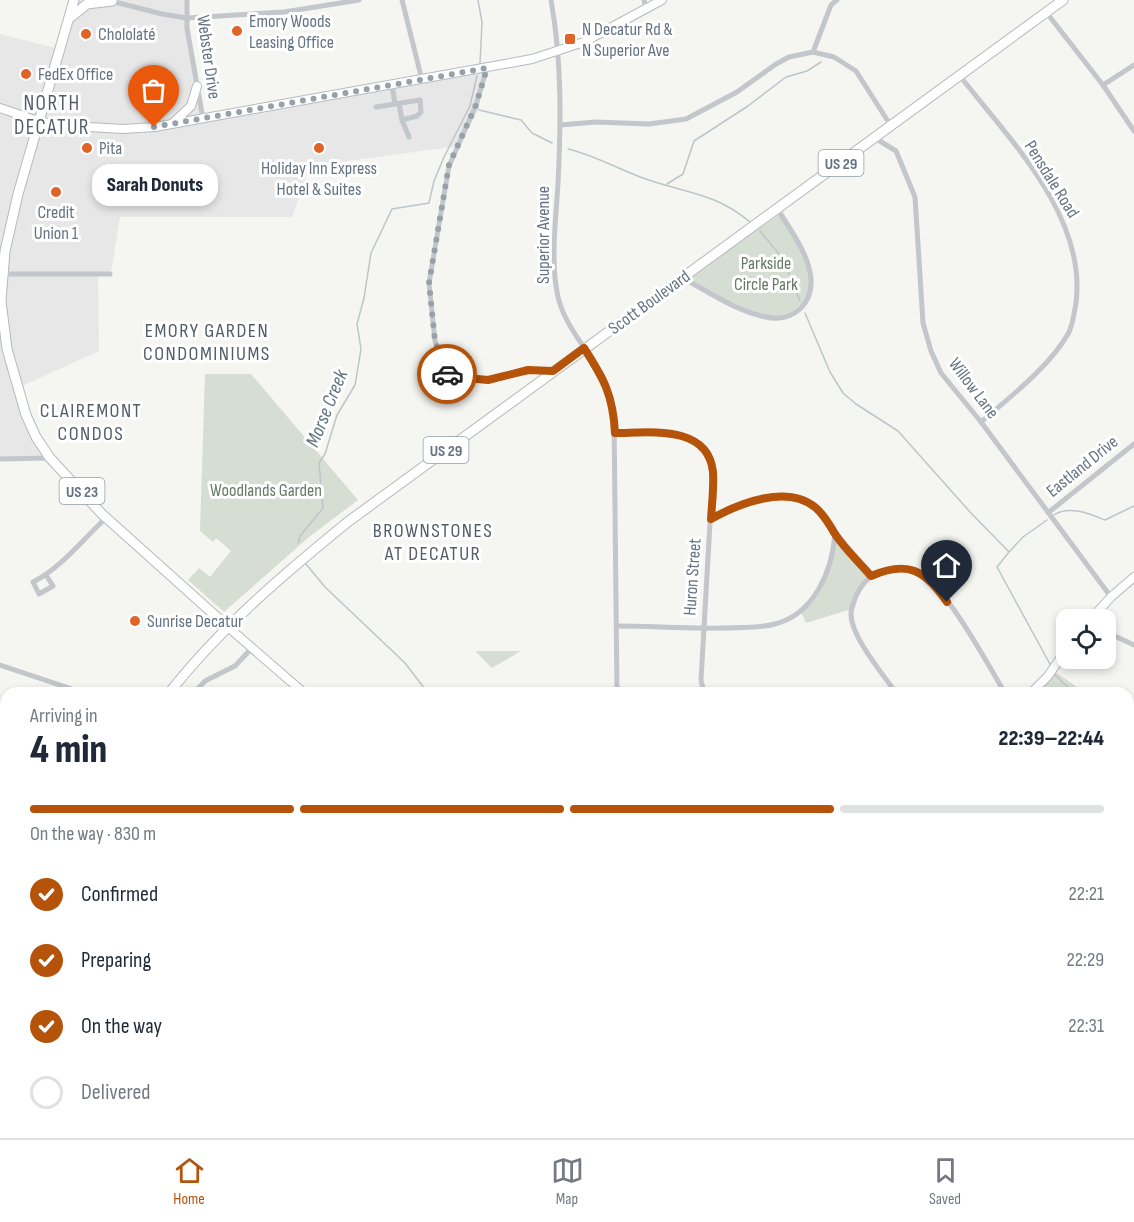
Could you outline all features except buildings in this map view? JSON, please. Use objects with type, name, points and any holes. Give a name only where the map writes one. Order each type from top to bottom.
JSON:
[{"type":"main road","name":"US 23","points":[[75,0],[12,219],[2,274],[3,326],[12,368],[30,425],[50,458],[106,518],[228,627]]},
{"type":"main road","points":[[0,108],[39,122],[55,125],[120,129],[171,124],[487,68],[558,52],[595,37],[662,0]]},
{"type":"main road","name":"Scott Boulevard","points":[[174,687],[228,627],[285,573],[349,520],[1063,0]]},
{"type":"main road","points":[[69,18],[87,4],[110,1]]},
{"type":"main road","points":[[171,124],[191,106],[197,86]]},
{"type":"main road","points":[[1100,609],[1134,577]]},
{"type":"main road","points":[[228,627],[297,687]]},
{"type":"main road","points":[[1037,687],[1056,665]]},
{"type":"street","name":"Webster Drive","points":[[187,0],[187,18],[203,118]]},
{"type":"street","points":[[110,1],[187,18],[284,12],[360,0]]},
{"type":"street","points":[[402,0],[422,80]]},
{"type":"street","name":"Superior Avenue","points":[[551,0],[558,52],[561,125],[555,249],[558,298],[567,321],[602,376],[610,395],[615,433],[617,687]]},
{"type":"street","points":[[644,0],[646,9]]},
{"type":"street","points":[[813,52],[831,5],[837,0]]},
{"type":"street","points":[[1046,12],[1103,85],[1134,131]]},
{"type":"street","points":[[561,125],[595,122],[649,124],[687,119],[738,92],[789,57],[813,52],[834,57],[856,71],[891,126]]},
{"type":"street","points":[[1103,85],[1134,65]]},
{"type":"street","points":[[487,68],[476,105],[451,160],[447,176],[429,283],[435,341],[447,374],[456,377],[488,380],[528,370],[553,371]]},
{"type":"street","name":"Pensdale Road","points":[[960,76],[1033,169],[1064,224],[1076,267],[1077,291],[1069,332],[1034,374],[981,422]]},
{"type":"street","points":[[392,85],[409,137]]},
{"type":"street","points":[[376,107],[420,100],[421,111],[417,116],[402,120]]},
{"type":"street","name":"Willow Lane","points":[[875,138],[896,151],[915,197],[923,323],[931,351],[942,373],[1111,597]]},
{"type":"street","points":[[682,278],[740,310],[781,319],[795,313],[810,295],[808,266],[800,242],[777,209]]},
{"type":"street","points":[[2,274],[110,274]]},
{"type":"street","name":"Huron Street","points":[[615,433],[667,432],[682,435],[697,443],[709,457],[713,471],[703,628],[703,687]]},
{"type":"street","name":"Eastland Drive","points":[[1049,512],[1134,444]]},
{"type":"street","points":[[0,459],[50,458]]},
{"type":"street","points":[[711,519],[740,505],[759,500],[779,497],[807,502],[828,520],[835,534],[871,576]]},
{"type":"street","points":[[46,575],[66,559],[82,540],[106,518]]},
{"type":"street","points":[[617,626],[703,628],[774,625],[791,618],[811,603],[823,583],[835,534]]},
{"type":"street","points":[[892,687],[863,644],[851,615],[859,589],[871,576],[888,569],[901,568],[917,571],[938,588],[966,628],[1001,687]]},
{"type":"street","points":[[1116,637],[1134,645]]},
{"type":"street","points":[[200,687],[205,681],[235,666],[252,648]]},
{"type":"street","points":[[0,665],[66,687]]},
{"type":"shaded area","points":[[75,0],[187,0],[186,18],[203,118],[370,93],[484,68],[479,109],[459,146],[310,166],[292,217],[120,217],[111,273],[98,276],[99,351],[22,386],[31,423],[50,458],[0,460],[0,34],[63,50]]},
{"type":"green space","name":"Parkside Circle Park","points":[[783,212],[802,252],[810,286],[808,295],[792,312],[784,316],[761,315],[720,298],[687,278]]},
{"type":"green space","name":"Woodlands Garden","points":[[205,374],[251,374],[358,500],[309,537],[224,612],[188,580],[199,568],[210,577],[231,551],[216,538],[213,542],[200,531]]},
{"type":"green space","points":[[837,540],[868,576],[856,597],[855,608],[806,623],[801,612],[816,598],[826,580]]},
{"type":"green space","points":[[475,651],[521,651],[492,668]]},
{"type":"green space","points":[[1053,670],[1077,687],[1037,687]]},
{"type":"waterway","points":[[478,0],[482,22],[480,64]]},
{"type":"waterway","points":[[667,184],[683,174],[694,141],[748,106],[786,77],[807,71],[821,62]]},
{"type":"waterway","points":[[470,106],[477,76]]},
{"type":"waterway","name":"Morse Creek","points":[[298,543],[300,536],[323,508],[319,463],[325,454],[337,415],[355,385],[361,349],[357,324],[364,298],[371,253],[392,209],[429,203],[434,181],[444,157],[470,106]]},
{"type":"waterway","points":[[479,110],[521,120],[532,133],[552,143]]},
{"type":"waterway","points":[[568,149],[643,178],[711,199],[737,212],[750,222]]},
{"type":"waterway","points":[[760,231],[783,259],[800,301]]},
{"type":"waterway","points":[[805,313],[830,372],[843,393],[898,431],[1009,552],[997,567],[1051,666]]},
{"type":"waterway","points":[[1054,515],[1073,511],[1105,520],[1134,506]]},
{"type":"waterway","points":[[1009,552],[1023,537],[1047,520]]},
{"type":"waterway","name":"Morse Creek","points":[[306,564],[325,587],[405,663],[423,687]]},
{"type":"waterway","points":[[1053,673],[1068,687]]},
{"type":"way so far","points":[[154,127],[487,68],[476,105],[449,165],[429,283],[435,341],[447,374]]},
{"type":"place","name":"Emory Woods Leasing Office","points":[[237,31]]},
{"type":"place","name":"Chololaté","points":[[86,34]]},
{"type":"place","name":"N Decatur Rd & N Superior Ave","points":[[570,39]]},
{"type":"place","name":"FedEx Office","points":[[26,74]]},
{"type":"place","name":"Sarah Donuts","points":[[154,127]]},
{"type":"place","name":"Pita","points":[[87,148]]},
{"type":"place","name":"Holiday Inn Express Hotel & Suites","points":[[319,148]]},
{"type":"place","name":"Credit Union 1","points":[[56,192]]},
{"type":"place","name":"Sunrise Decatur","points":[[135,621]]},
{"type":"district","name":"NORTH DECATUR","points":[[52,115]]},
{"type":"district","name":"EMORY GARDEN CONDOMINIUMS","points":[[207,342]]},
{"type":"district","name":"CLAIREMONT CONDOS","points":[[91,422]]},
{"type":"district","name":"BROWNSTONES AT DECATUR","points":[[433,542]]},
{"type":"route","points":[[447,374],[488,380],[528,370],[553,371],[584,348],[602,376],[610,395],[615,433],[667,432],[682,435],[697,443],[709,457],[713,471],[711,519],[740,505],[759,500],[779,497],[807,502],[828,520],[835,534],[871,576],[888,569],[901,568],[917,571],[938,588],[947,602]]}]
